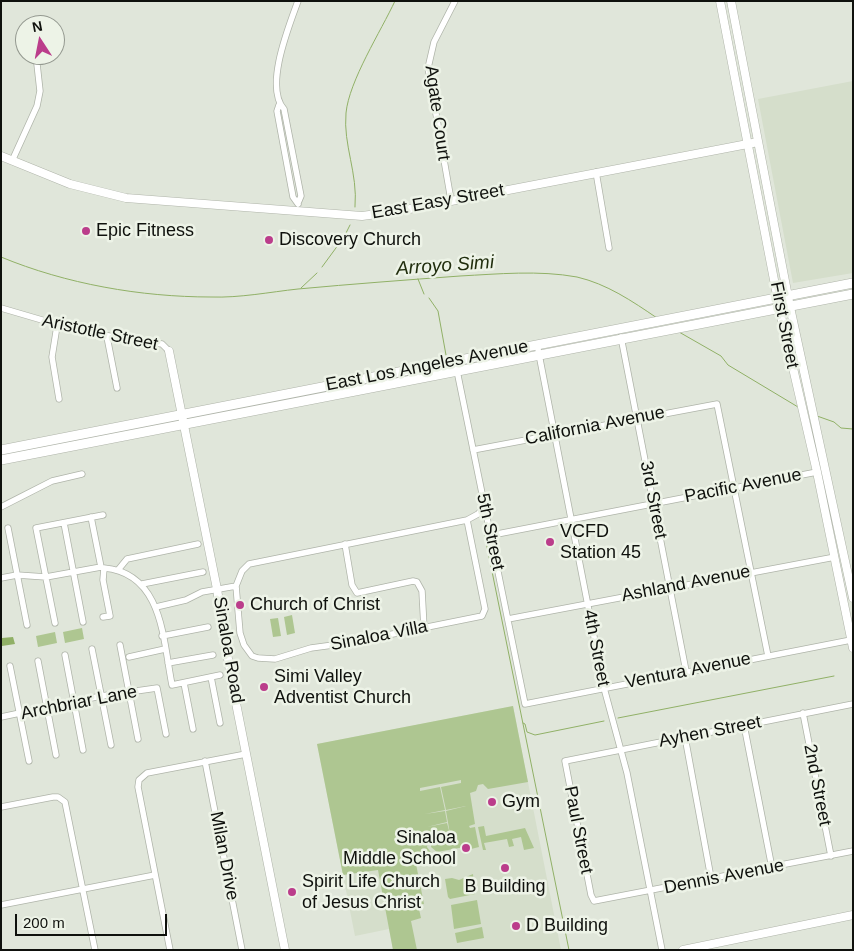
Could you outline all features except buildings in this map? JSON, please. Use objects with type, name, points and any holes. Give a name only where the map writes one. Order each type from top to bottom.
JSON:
[{"type":"main road","name":"First Street","points":[[720,1],[779,308],[817,472],[852,644]]},
{"type":"main road","name":"First Street","points":[[731,1],[790,306],[852,586],[853,598]]},
{"type":"main road","name":"East Easy Street","points":[[1,156],[70,184],[126,198],[298,207],[371,215],[758,142]]},
{"type":"main road","name":"East Los Angeles Avenue","points":[[1,450],[853,283]]},
{"type":"main road","name":"East Los Angeles Avenue","points":[[1,460],[853,294]]},
{"type":"main road","name":"Sinaloa Road","points":[[169,351],[218,589],[246,754],[285,950]]},
{"type":"main road","points":[[683,950],[853,915]]},
{"type":"street","points":[[298,1],[278,65],[279,105],[276,110],[293,197],[298,207]]},
{"type":"street","name":"Agate Court","points":[[450,200],[428,68],[434,42],[454,1]]},
{"type":"street","points":[[12,161],[37,106],[40,91],[37,65]]},
{"type":"street","points":[[279,105],[284,109],[301,196],[298,207]]},
{"type":"street","points":[[283,143],[290,142]]},
{"type":"street","points":[[596,172],[609,248]]},
{"type":"street","name":"Aristotle Street","points":[[1,309],[57,326],[108,337],[162,344],[169,351]]},
{"type":"street","points":[[57,326],[52,357],[59,399]]},
{"type":"street","name":"3rd Street","points":[[619,328],[686,671]]},
{"type":"street","points":[[108,337],[117,388]]},
{"type":"street","name":"4th Street","points":[[537,344],[604,688],[627,773],[662,950]]},
{"type":"street","name":"5th Street","points":[[455,361],[525,704]]},
{"type":"street","name":"California Avenue","points":[[473,450],[717,404],[735,488]]},
{"type":"street","name":"Pacific Avenue","points":[[492,535],[817,472]]},
{"type":"street","points":[[1,507],[52,481],[82,474]]},
{"type":"street","points":[[735,488],[768,656]]},
{"type":"street","points":[[156,607],[218,589],[236,586],[242,572],[249,564],[467,520],[478,514],[485,506]]},
{"type":"street","points":[[55,623],[36,528],[103,515]]},
{"type":"street","points":[[91,517],[110,616],[103,617]]},
{"type":"street","name":"Sinaloa Villa","points":[[236,586],[240,633],[244,645],[252,656],[258,658],[274,659],[311,648],[478,617],[484,613],[485,609],[467,520]]},
{"type":"street","points":[[64,522],[83,622]]},
{"type":"street","points":[[8,528],[26,625]]},
{"type":"street","points":[[118,570],[127,558],[198,544]]},
{"type":"street","points":[[345,544],[352,585],[357,593],[413,581],[417,582],[422,591],[424,628]]},
{"type":"street","name":"Ashland Avenue","points":[[508,619],[835,557]]},
{"type":"street","points":[[1,578],[17,575],[46,577],[102,568],[118,570],[142,584],[156,607],[172,685],[220,676]]},
{"type":"street","points":[[142,584],[203,572]]},
{"type":"street","points":[[841,588],[852,586]]},
{"type":"street","points":[[162,636],[208,627]]},
{"type":"street","name":"Ventura Avenue","points":[[525,704],[686,671],[768,656],[852,644]]},
{"type":"street","points":[[120,645],[138,739]]},
{"type":"street","points":[[92,649],[111,745]]},
{"type":"street","points":[[129,657],[165,650]]},
{"type":"street","points":[[168,663],[213,654]]},
{"type":"street","points":[[65,655],[83,750]]},
{"type":"street","points":[[38,661],[56,756]]},
{"type":"street","points":[[10,666],[29,761]]},
{"type":"street","points":[[211,677],[220,723]]},
{"type":"street","points":[[184,683],[193,728]]},
{"type":"street","name":"Archbriar Lane","points":[[1,717],[20,715],[74,701],[156,688],[166,734]]},
{"type":"street","name":"Ayhen Street","points":[[567,759],[853,704]]},
{"type":"street","name":"2nd Street","points":[[803,714],[831,856]]},
{"type":"street","points":[[744,725],[772,868]]},
{"type":"street","points":[[685,737],[711,878]]},
{"type":"street","points":[[170,950],[138,787],[140,778],[147,773],[246,754]]},
{"type":"street","name":"Paul Street","points":[[567,759],[565,763],[590,895],[594,901]]},
{"type":"street","name":"Milan Drive","points":[[205,762],[242,950]]},
{"type":"street","points":[[1,807],[53,796],[62,799],[67,807],[94,950]]},
{"type":"street","name":"Dennis Avenue","points":[[594,901],[853,852]]},
{"type":"street","points":[[1,905],[155,875]]},
{"type":"shaded area","points":[[853,81],[853,273],[793,283],[758,99]]},
{"type":"shaded area","points":[[292,615],[295,633],[287,635],[284,617]]},
{"type":"shaded area","points":[[278,618],[281,636],[273,637],[270,619]]},
{"type":"shaded area","points":[[82,628],[84,639],[65,643],[63,632]]},
{"type":"shaded area","points":[[55,632],[57,643],[38,647],[36,636]]},
{"type":"shaded area","points":[[13,637],[15,644],[2,646],[2,638]]},
{"type":"shaded area","points":[[513,706],[561,950],[393,950],[389,929],[355,936],[317,744]]},
{"type":"shaded area","points":[[513,706],[528,782],[488,789],[483,784],[478,785],[476,791],[470,793],[475,824],[469,826],[470,828],[475,827],[479,847],[471,849],[470,846],[437,852],[431,847],[432,838],[429,838],[427,847],[432,854],[415,859],[424,904],[418,905],[421,918],[411,921],[417,950],[393,950],[378,870],[343,875],[317,744]],"holes":[[[461,780],[461,783],[441,787],[446,810],[466,806],[446,811],[450,834],[447,823],[427,827],[447,822],[445,811],[425,814],[445,810],[440,787],[420,791],[420,788]]]},
{"type":"shaded area","points":[[484,826],[486,836],[525,828],[534,848],[524,850],[521,837],[512,839],[514,846],[509,847],[507,839],[484,843],[486,850],[483,850],[478,827]]},
{"type":"shaded area","points":[[473,874],[475,894],[450,899],[448,897],[445,879],[459,880]]},
{"type":"shaded area","points":[[477,900],[481,924],[454,929],[451,905]]},
{"type":"shaded area","points":[[482,927],[484,938],[457,943],[455,933]]},
{"type":"waterway","points":[[355,207],[354,182],[346,125],[348,100],[366,56],[395,1]]},
{"type":"waterway","points":[[322,267],[344,237],[350,225]]},
{"type":"waterway","name":"Arroyo Simi","points":[[1,257],[51,275],[78,282],[158,295],[185,296],[233,297],[318,287],[489,274],[533,273],[563,275],[599,284],[629,299],[657,318]]},
{"type":"waterway","points":[[301,288],[317,273]]},
{"type":"waterway","points":[[418,279],[424,294]]},
{"type":"waterway","points":[[429,298],[438,311],[446,355]]},
{"type":"waterway","name":"Arroyo Simi","points":[[679,332],[721,356],[728,365],[798,407]]},
{"type":"waterway","name":"Arroyo Simi","points":[[817,416],[834,422],[841,428],[853,429]]},
{"type":"waterway","points":[[484,532],[569,950]]},
{"type":"waterway","points":[[618,718],[834,676]]},
{"type":"waterway","points":[[523,723],[527,732],[535,735],[604,721]]},
{"type":"place","name":"Epic Fitness","points":[[86,231]]},
{"type":"place","name":"Discovery Church","points":[[269,240]]},
{"type":"place","name":"VCFD Station 45","points":[[550,542]]},
{"type":"place","name":"Church of Christ","points":[[240,605]]},
{"type":"place","name":"Simi Valley Adventist Church","points":[[264,687]]},
{"type":"place","name":"Gym","points":[[492,802]]},
{"type":"place","name":"Sinaloa Middle School","points":[[466,848]]},
{"type":"place","name":"B Building","points":[[505,868]]},
{"type":"place","name":"Spirit Life Church of Jesus Christ","points":[[292,892]]},
{"type":"place","name":"D Building","points":[[516,926]]}]
